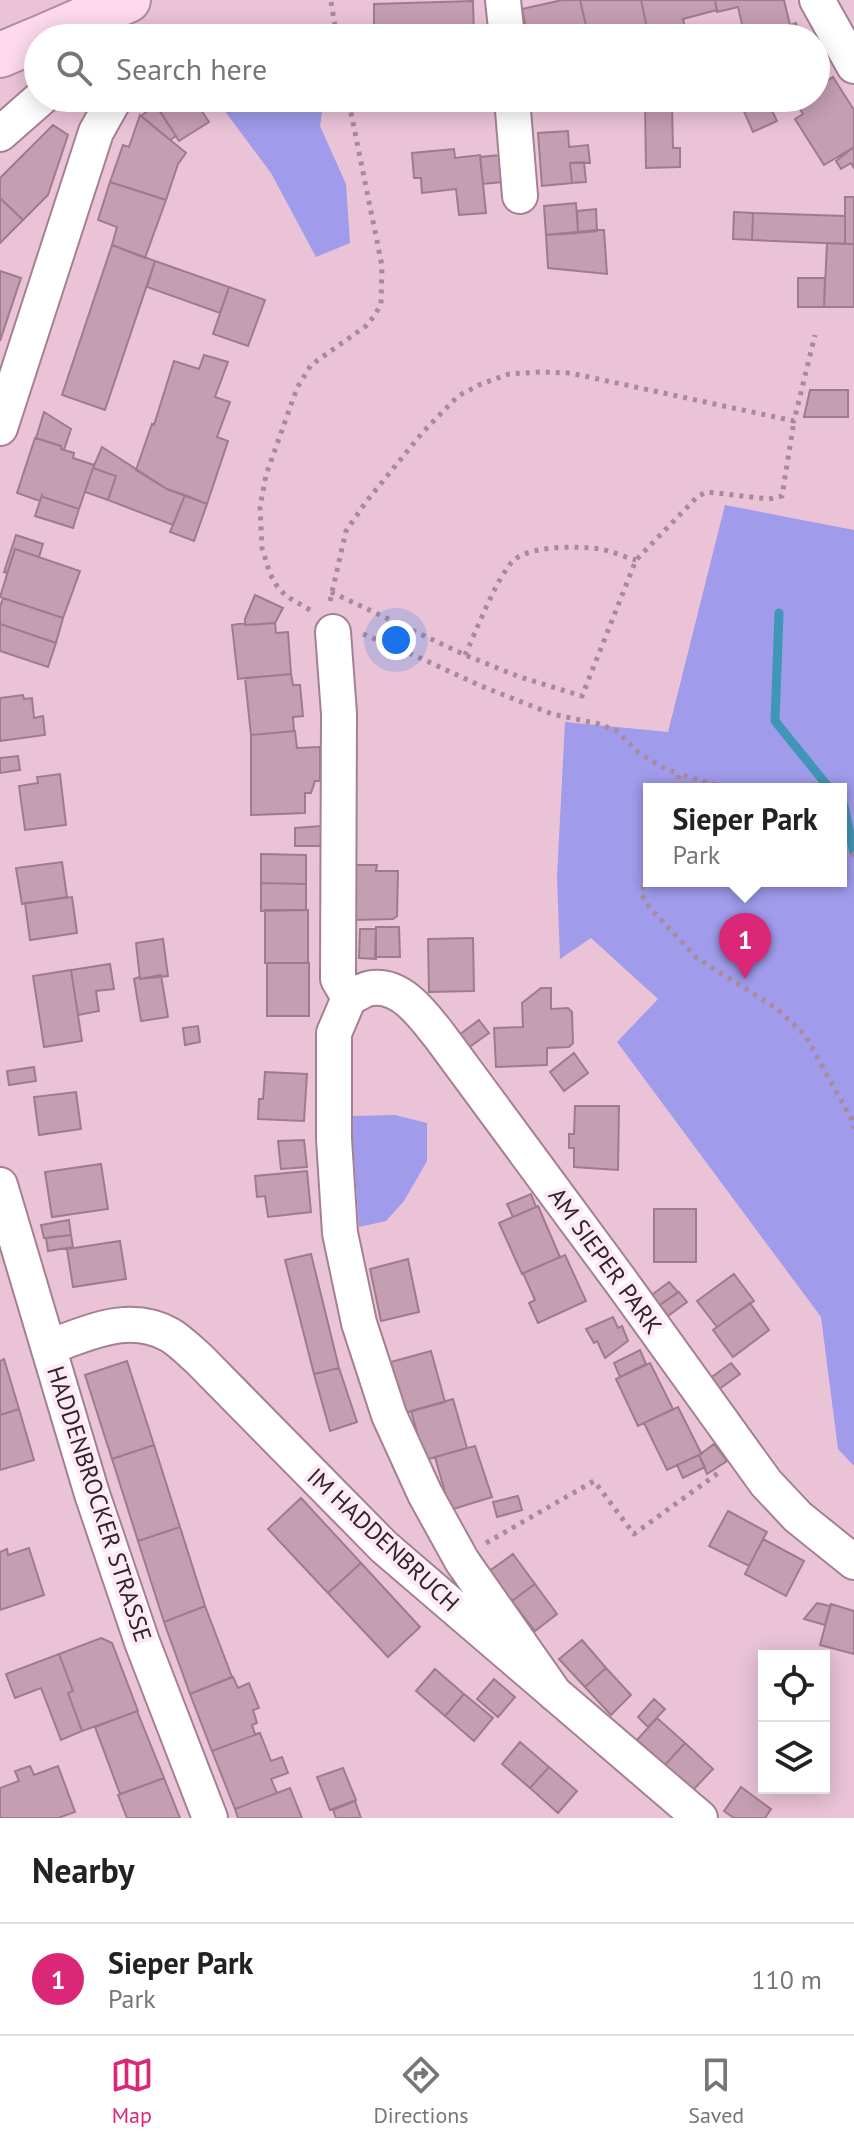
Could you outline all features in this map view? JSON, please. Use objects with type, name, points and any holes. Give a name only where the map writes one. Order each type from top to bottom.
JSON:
[{"type":"main road","points":[[76,24],[128,0]]},
{"type":"main road","points":[[0,55],[24,45]]},
{"type":"street","points":[[117,24],[141,0]]},
{"type":"street","points":[[503,0],[506,24]]},
{"type":"street","points":[[817,0],[854,66]]},
{"type":"street","points":[[0,134],[25,112]]},
{"type":"street","points":[[0,428],[96,132],[107,112]]},
{"type":"street","points":[[513,112],[520,196]]},
{"type":"street","points":[[332,626],[339,714],[338,979],[349,998],[334,1033],[334,1139],[340,1233],[359,1323],[389,1415],[425,1494],[460,1558],[555,1694]]},
{"type":"street","name":"AM SIEPER PARK","points":[[349,998],[372,987],[412,1002],[622,1283],[766,1483],[798,1517],[854,1562]]},
{"type":"street","name":"HADDENBROCKER STRASSE","points":[[0,1185],[92,1494],[130,1607],[210,1818]]},
{"type":"street","name":"IM HADDENBRUCH","points":[[49,1347],[124,1324],[145,1326],[170,1335],[199,1359],[384,1547],[700,1818]]},
{"type":"path","points":[[331,2],[335,24]]},
{"type":"path","points":[[351,112],[382,266],[381,304],[366,326],[311,365],[297,388],[266,475],[260,507],[262,548],[270,574],[277,586],[332,626],[418,657],[552,714],[617,731],[639,753],[679,774],[710,783]]},
{"type":"path","points":[[331,592],[465,655],[520,677],[582,696],[636,560],[698,496],[707,492],[769,499],[782,496],[794,421],[815,335]]},
{"type":"path","points":[[332,626],[329,604],[346,531],[422,433],[458,396],[481,384],[509,374],[570,373],[794,421]]},
{"type":"path","points":[[465,655],[498,584],[514,560],[531,552],[558,547],[601,549],[636,560]]},
{"type":"path","points":[[677,783],[679,774]]},
{"type":"path","points":[[643,887],[641,894],[649,907],[697,958],[776,1008],[805,1035],[854,1129]]},
{"type":"path","points":[[460,1558],[594,1481],[634,1534],[744,1454]]},
{"type":"shaded area","points":[[225,112],[322,112],[320,126],[346,184],[350,243],[316,257],[271,173]]},
{"type":"shaded area","points":[[725,505],[854,530],[854,1466],[838,1449],[821,1317],[617,1042],[658,999],[591,938],[560,959],[557,877],[565,722],[668,732]]},
{"type":"shaded area","points":[[395,1115],[427,1123],[427,1161],[404,1201],[386,1221],[359,1227],[351,1116]]},
{"type":"building","points":[[562,0],[580,0],[586,24],[525,24],[522,9]]},
{"type":"building","points":[[580,0],[641,0],[646,24],[586,24]]},
{"type":"building","points":[[641,0],[715,0],[717,10],[683,19],[684,24],[646,24]]},
{"type":"building","points":[[715,0],[784,0],[790,24],[742,24],[738,7],[717,12]]},
{"type":"building","points":[[473,1],[474,24],[374,24],[374,4]]},
{"type":"building","points":[[833,77],[854,110],[854,147],[824,165],[795,119],[802,112],[830,112],[830,79]]},
{"type":"building","points":[[146,112],[161,112],[176,136],[170,140],[141,116]]},
{"type":"building","points":[[160,112],[202,112],[209,122],[179,141]]},
{"type":"building","points":[[645,112],[672,112],[673,148],[680,148],[680,167],[646,168]]},
{"type":"building","points":[[744,112],[773,112],[777,121],[753,132]]},
{"type":"building","points":[[140,115],[186,153],[178,164],[166,200],[110,182],[123,145],[129,147]]},
{"type":"building","points":[[53,125],[68,135],[48,195],[23,220],[0,198],[0,178]]},
{"type":"building","points":[[568,131],[569,147],[588,145],[590,163],[570,163],[572,183],[542,186],[538,133]]},
{"type":"building","points":[[854,147],[854,168],[851,163],[841,169],[836,161]]},
{"type":"building","points":[[454,149],[455,158],[480,155],[486,213],[459,215],[456,189],[422,193],[421,178],[414,178],[412,153]]},
{"type":"building","points":[[500,155],[502,182],[483,184],[480,157]]},
{"type":"building","points":[[584,162],[586,182],[572,183],[570,163]]},
{"type":"building","points":[[110,182],[166,200],[145,258],[112,245],[117,227],[98,220]]},
{"type":"building","points":[[845,197],[854,197],[854,244],[845,244]]},
{"type":"building","points":[[0,198],[23,220],[0,243]]},
{"type":"building","points":[[576,203],[578,233],[546,235],[544,206]]},
{"type":"building","points":[[596,209],[597,231],[578,233],[577,211]]},
{"type":"building","points":[[734,212],[753,213],[752,240],[733,239]]},
{"type":"building","points":[[753,213],[845,216],[845,244],[752,240]]},
{"type":"building","points":[[604,230],[607,274],[548,268],[546,235]]},
{"type":"building","points":[[827,243],[854,244],[854,307],[824,307]]},
{"type":"building","points":[[112,245],[155,261],[105,410],[62,395]]},
{"type":"building","points":[[155,261],[229,287],[220,313],[147,287]]},
{"type":"building","points":[[0,271],[21,278],[0,341]]},
{"type":"building","points":[[798,278],[825,278],[824,307],[798,307]]},
{"type":"building","points":[[229,287],[265,300],[248,346],[213,334]]},
{"type":"building","points":[[204,355],[228,362],[215,397],[230,402],[217,437],[228,441],[207,504],[167,489],[136,470],[174,361],[199,369]]},
{"type":"building","points":[[810,390],[848,390],[848,417],[804,417]]},
{"type":"building","points":[[44,412],[71,429],[64,450],[61,446],[36,438]]},
{"type":"building","points":[[35,438],[61,446],[61,449],[74,453],[73,458],[94,465],[79,509],[42,495],[40,501],[17,493]]},
{"type":"building","points":[[102,447],[167,489],[185,495],[173,525],[108,500],[116,476],[93,468]]},
{"type":"building","points":[[93,468],[116,476],[108,500],[85,492]]},
{"type":"building","points":[[42,495],[79,509],[73,528],[35,516]]},
{"type":"building","points":[[185,495],[207,504],[194,541],[170,532]]},
{"type":"building","points":[[16,535],[43,544],[39,557],[15,549],[7,573],[4,572]]},
{"type":"building","points":[[15,549],[80,571],[63,618],[0,597]]},
{"type":"building","points":[[255,595],[283,608],[275,623],[245,625]]},
{"type":"building","points":[[3,598],[63,618],[56,643],[0,624]]},
{"type":"building","points":[[275,623],[276,633],[288,632],[291,674],[238,679],[232,625]]},
{"type":"building","points":[[0,624],[56,643],[48,667],[0,651]]},
{"type":"building","points":[[291,674],[293,685],[300,685],[303,716],[293,717],[294,731],[251,735],[245,678]]},
{"type":"building","points":[[23,695],[24,699],[32,698],[34,718],[43,716],[45,735],[0,741],[0,698]]},
{"type":"building","points":[[295,731],[297,748],[320,747],[320,781],[315,781],[311,793],[305,793],[305,813],[251,815],[251,735]]},
{"type":"building","points":[[18,756],[20,770],[0,773],[0,758]]},
{"type":"building","points":[[60,774],[66,825],[25,830],[19,786],[38,783],[37,777]]},
{"type":"building","points":[[321,826],[321,846],[295,846],[295,828]]},
{"type":"building","points":[[261,854],[306,855],[306,884],[261,883]]},
{"type":"building","points":[[62,862],[67,897],[22,904],[16,868]]},
{"type":"building","points":[[356,865],[377,865],[376,871],[398,871],[397,916],[393,919],[353,920]]},
{"type":"building","points":[[261,883],[306,884],[306,910],[261,911]]},
{"type":"building","points":[[72,897],[77,933],[30,940],[25,903]]},
{"type":"building","points":[[265,910],[308,910],[308,963],[265,963]]},
{"type":"building","points":[[376,927],[399,927],[400,957],[375,957]]},
{"type":"building","points":[[360,929],[376,929],[376,959],[359,958]]},
{"type":"building","points":[[473,938],[474,991],[429,992],[428,939]]},
{"type":"building","points":[[163,939],[168,976],[140,979],[136,943]]},
{"type":"building","points":[[267,963],[309,963],[309,1016],[267,1016]]},
{"type":"building","points":[[110,964],[114,989],[96,991],[99,1011],[78,1015],[71,970]]},
{"type":"building","points":[[71,970],[82,1041],[44,1047],[33,976]]},
{"type":"building","points":[[161,975],[168,1017],[141,1021],[134,979]]},
{"type":"building","points":[[541,988],[551,988],[551,1009],[568,1008],[572,1012],[573,1043],[569,1047],[547,1048],[547,1065],[496,1067],[494,1028],[523,1027],[522,1003]]},
{"type":"building","points":[[479,1020],[489,1033],[468,1048],[459,1035]]},
{"type":"building","points":[[198,1026],[200,1042],[185,1045],[183,1028]]},
{"type":"building","points":[[574,1053],[588,1073],[564,1091],[550,1072]]},
{"type":"building","points":[[34,1067],[36,1081],[9,1085],[7,1071]]},
{"type":"building","points":[[265,1072],[307,1074],[304,1121],[258,1119]]},
{"type":"building","points":[[76,1092],[81,1129],[39,1135],[34,1097]]},
{"type":"building","points":[[575,1106],[619,1106],[618,1170],[574,1167],[574,1148],[569,1148],[569,1134],[574,1134]]},
{"type":"building","points":[[304,1140],[307,1167],[281,1169],[278,1141]]},
{"type":"building","points":[[101,1164],[108,1209],[52,1217],[45,1172]]},
{"type":"building","points":[[307,1171],[311,1212],[268,1217],[265,1196],[257,1197],[255,1176]]},
{"type":"building","points":[[531,1194],[536,1207],[513,1217],[507,1204]]},
{"type":"building","points":[[538,1206],[560,1257],[522,1274],[499,1223]]},
{"type":"building","points":[[654,1209],[696,1209],[696,1262],[654,1262]]},
{"type":"building","points":[[69,1220],[71,1235],[44,1238],[41,1225]]},
{"type":"building","points":[[71,1235],[73,1247],[48,1251],[46,1238]]},
{"type":"building","points":[[120,1241],[126,1279],[73,1287],[67,1249]]},
{"type":"building","points":[[311,1254],[339,1368],[314,1374],[285,1260]]},
{"type":"building","points":[[565,1255],[586,1301],[538,1323],[529,1303],[535,1300],[523,1273]]},
{"type":"building","points":[[408,1259],[419,1312],[381,1321],[370,1269]]},
{"type":"building","points":[[734,1274],[754,1301],[717,1327],[697,1301]]},
{"type":"building","points":[[669,1282],[678,1292],[657,1307],[649,1297]]},
{"type":"building","points":[[679,1292],[687,1302],[665,1318],[657,1307]]},
{"type":"building","points":[[750,1303],[769,1330],[733,1357],[713,1330]]},
{"type":"building","points":[[613,1317],[618,1328],[622,1326],[628,1341],[605,1358],[597,1341],[594,1343],[586,1329]]},
{"type":"building","points":[[640,1350],[646,1364],[620,1377],[614,1363]]},
{"type":"building","points":[[431,1351],[445,1402],[405,1413],[391,1362]]},
{"type":"building","points":[[4,1359],[19,1409],[0,1415],[0,1361]]},
{"type":"building","points":[[127,1361],[154,1445],[112,1459],[85,1375]]},
{"type":"building","points":[[650,1363],[673,1409],[638,1426],[616,1379]]},
{"type":"building","points":[[731,1363],[740,1374],[718,1390],[709,1379]]},
{"type":"building","points":[[339,1368],[357,1422],[330,1431],[314,1374]]},
{"type":"building","points":[[453,1399],[467,1448],[425,1460],[411,1411]]},
{"type":"building","points":[[678,1407],[703,1453],[667,1470],[644,1423]]},
{"type":"building","points":[[19,1409],[34,1460],[0,1470],[0,1415]]},
{"type":"building","points":[[714,1444],[727,1461],[707,1474],[699,1455]]},
{"type":"building","points":[[154,1445],[180,1527],[138,1541],[112,1459]]},
{"type":"building","points":[[475,1446],[492,1497],[450,1510],[435,1457]]},
{"type":"building","points":[[699,1455],[705,1467],[683,1478],[677,1465]]},
{"type":"building","points":[[518,1496],[522,1510],[497,1517],[493,1502]]},
{"type":"building","points":[[301,1498],[361,1563],[328,1593],[268,1529]]},
{"type":"building","points":[[728,1511],[767,1532],[749,1566],[709,1546]]},
{"type":"building","points":[[180,1527],[205,1606],[164,1622],[138,1541]]},
{"type":"building","points":[[763,1539],[804,1561],[786,1596],[745,1574]]},
{"type":"building","points":[[29,1548],[44,1595],[0,1610],[0,1552],[7,1549],[8,1555]]},
{"type":"building","points":[[513,1554],[535,1584],[512,1601],[488,1572]]},
{"type":"building","points":[[361,1563],[420,1627],[388,1657],[328,1593]]},
{"type":"building","points":[[535,1584],[557,1614],[535,1631],[512,1601]]},
{"type":"building","points":[[817,1603],[830,1606],[825,1625],[804,1619]]},
{"type":"building","points":[[831,1604],[854,1611],[854,1654],[820,1645]]},
{"type":"building","points":[[205,1606],[232,1677],[190,1694],[164,1622]]},
{"type":"building","points":[[101,1638],[112,1643],[138,1711],[82,1731],[68,1693],[73,1691],[59,1654]]},
{"type":"building","points":[[582,1640],[606,1668],[585,1687],[559,1659]]},
{"type":"building","points":[[59,1654],[73,1691],[68,1693],[82,1731],[61,1740],[41,1688],[15,1698],[6,1674]]},
{"type":"building","points":[[606,1668],[631,1695],[611,1715],[585,1687]]},
{"type":"building","points":[[435,1669],[464,1694],[445,1716],[416,1691]]},
{"type":"building","points":[[233,1677],[238,1688],[249,1683],[259,1708],[253,1710],[257,1723],[252,1725],[255,1734],[260,1733],[212,1751],[190,1694]]},
{"type":"building","points":[[494,1679],[515,1697],[498,1717],[477,1699]]},
{"type":"building","points":[[464,1694],[493,1718],[474,1741],[445,1716]]},
{"type":"building","points":[[654,1699],[665,1709],[648,1727],[638,1717]]},
{"type":"building","points":[[137,1711],[164,1778],[120,1794],[95,1727]]},
{"type":"building","points":[[657,1718],[685,1743],[665,1765],[637,1740]]},
{"type":"building","points":[[260,1733],[271,1761],[282,1757],[288,1773],[271,1779],[277,1793],[235,1809],[212,1751]]},
{"type":"building","points":[[520,1742],[549,1767],[530,1788],[502,1764]]},
{"type":"building","points":[[685,1743],[713,1769],[693,1790],[665,1765]]},
{"type":"building","points":[[30,1766],[34,1775],[58,1766],[75,1812],[58,1818],[0,1818],[0,1788],[19,1781],[15,1771]]},
{"type":"building","points":[[549,1767],[577,1791],[558,1813],[530,1788]]},
{"type":"building","points":[[343,1768],[356,1800],[330,1810],[317,1777]]},
{"type":"building","points":[[164,1778],[180,1818],[127,1818],[118,1795]]},
{"type":"building","points":[[741,1787],[771,1809],[765,1818],[734,1818],[724,1811]]},
{"type":"building","points":[[290,1788],[302,1818],[238,1818],[235,1809]]},
{"type":"building","points":[[355,1801],[361,1818],[336,1818],[333,1810]]},
{"type":"waterway","points":[[779,613],[775,721],[825,783]]},
{"type":"waterway","points":[[847,820],[854,852]]},
{"type":"place","name":"Sieper Park","points":[[745,979]]}]
